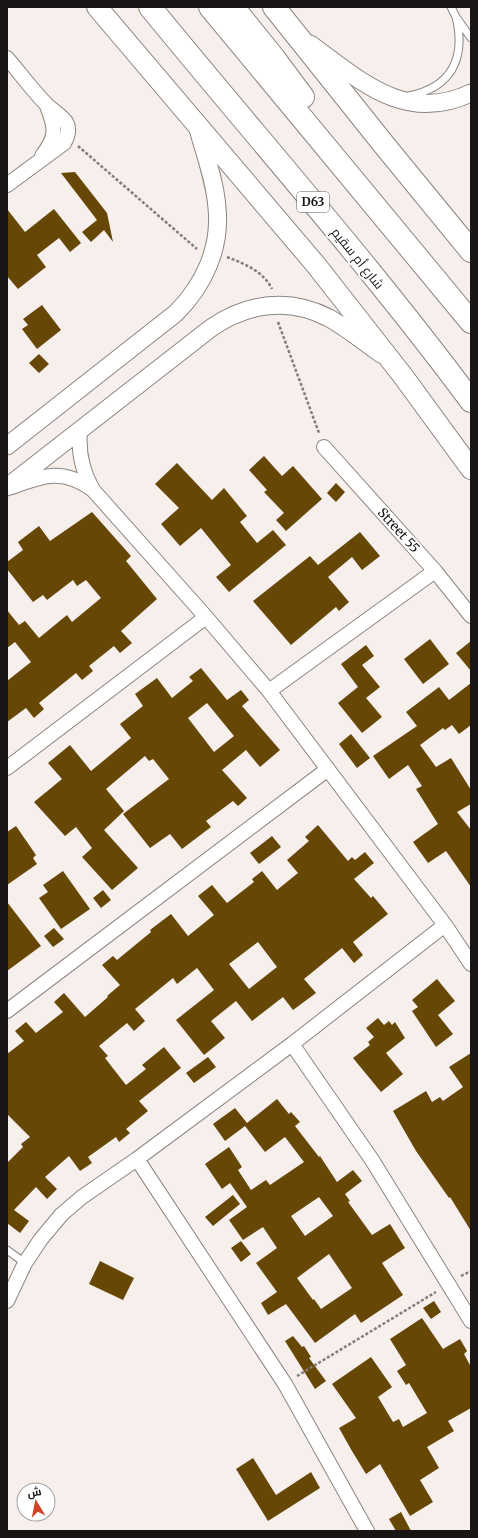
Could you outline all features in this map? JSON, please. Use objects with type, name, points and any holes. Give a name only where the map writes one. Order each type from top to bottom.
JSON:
[{"type":"main road","points":[[96,7],[301,247],[391,362],[471,469]]},
{"type":"main road","name":"شارع أم سقيم","points":[[150,7],[258,135],[405,316],[471,401]]},
{"type":"main road","points":[[210,7],[471,322]]},
{"type":"main road","points":[[233,7],[296,87],[316,116],[353,178]]},
{"type":"main road","points":[[274,7],[471,251]]},
{"type":"street","points":[[295,33],[365,83],[390,97],[412,104],[428,105],[459,99],[471,93]]},
{"type":"street","points":[[7,58],[47,105],[66,122],[68,129],[67,137],[59,148],[7,185]]},
{"type":"street","points":[[7,446],[165,322],[186,303],[202,279],[208,266],[216,238],[217,209],[215,194],[197,125]]},
{"type":"street","points":[[7,488],[222,320],[248,309],[275,305],[289,306],[317,312],[329,318],[391,362]]},
{"type":"street","points":[[80,431],[79,444],[82,468],[93,490],[206,617],[269,691],[445,925],[471,964]]},
{"type":"street","name":"Street 55","points":[[324,447],[435,571],[471,616]]},
{"type":"street","points":[[7,488],[39,477],[58,475],[77,480],[93,490]]},
{"type":"street","points":[[269,691],[435,571]]},
{"type":"street","points":[[7,768],[206,617]]},
{"type":"street","points":[[7,1010],[328,769]]},
{"type":"street","points":[[7,1301],[24,1263],[41,1239],[62,1214],[82,1197],[137,1159],[292,1044],[445,925]]},
{"type":"street","points":[[292,1044],[372,1160],[471,1321]]},
{"type":"street","points":[[137,1159],[285,1384],[366,1531]]},
{"type":"lane","points":[[451,7],[456,17],[471,38]]},
{"type":"lane","points":[[390,97],[421,93],[435,87],[447,76],[455,63],[459,48],[460,32],[456,17]]},
{"type":"lane","points":[[7,1250],[24,1263]]},
{"type":"path","points":[[285,1384],[471,1270]]},
{"type":"building","points":[[75,172],[107,213],[113,242],[104,230],[91,242],[82,232],[97,220],[61,173]]},
{"type":"building","points":[[7,209],[25,232],[54,209],[81,243],[70,252],[59,238],[37,255],[46,267],[18,289],[7,276]]},
{"type":"building","points":[[42,305],[61,330],[37,349],[22,329],[28,325],[23,319]]},
{"type":"building","points":[[39,354],[49,364],[39,373],[29,363]]},
{"type":"building","points":[[264,456],[282,476],[293,466],[322,499],[286,531],[276,520],[284,513],[264,492],[267,490],[249,470]]},
{"type":"building","points":[[177,463],[212,500],[224,488],[247,516],[240,522],[257,543],[273,530],[286,545],[229,592],[216,577],[231,565],[201,528],[180,546],[161,524],[179,508],[155,484]]},
{"type":"building","points":[[336,483],[345,492],[336,502],[327,493]]},
{"type":"building","points":[[92,512],[131,556],[126,561],[157,599],[121,631],[132,643],[120,653],[114,646],[89,666],[93,671],[82,680],[76,673],[39,703],[44,709],[34,718],[26,708],[7,722],[7,681],[31,662],[15,642],[7,648],[7,610],[19,625],[25,621],[39,638],[67,615],[72,622],[101,598],[86,580],[77,586],[73,580],[47,600],[43,595],[33,602],[7,569],[7,562],[23,550],[18,542],[39,526],[50,541]]},
{"type":"building","points":[[360,532],[380,556],[362,570],[352,557],[328,577],[349,602],[339,611],[336,607],[291,645],[253,601],[310,556],[318,565]]},
{"type":"building","points":[[430,639],[449,664],[423,684],[404,659]]},
{"type":"building","points":[[471,641],[471,671],[456,653]]},
{"type":"building","points":[[366,645],[374,656],[362,665],[380,687],[366,698],[382,717],[362,733],[338,703],[358,687],[341,664]]},
{"type":"building","points":[[201,668],[227,700],[241,690],[249,700],[242,706],[280,750],[260,767],[246,750],[222,770],[247,798],[238,806],[233,801],[206,821],[211,827],[182,849],[170,834],[150,848],[123,814],[169,779],[153,759],[149,761],[145,756],[106,789],[124,811],[104,830],[138,868],[112,890],[82,857],[92,848],[76,827],[65,836],[34,802],[62,779],[48,763],[70,745],[91,771],[131,738],[120,724],[143,706],[135,694],[157,678],[172,698],[193,681],[189,677]],"holes":[[[207,703],[234,736],[214,752],[188,718]]]},
{"type":"building","points":[[471,683],[471,725],[459,734],[452,725],[445,730],[443,728],[420,745],[436,767],[451,758],[471,790],[471,804],[457,812],[471,830],[471,887],[446,851],[428,863],[413,842],[438,824],[416,789],[422,786],[408,765],[389,779],[373,756],[417,726],[406,712],[439,687],[449,700]]},
{"type":"building","points":[[351,734],[370,758],[357,768],[339,744]]},
{"type":"building","points":[[318,825],[348,861],[352,857],[355,860],[365,852],[374,863],[354,879],[371,898],[373,896],[388,914],[353,942],[363,955],[354,963],[342,948],[304,979],[316,993],[293,1010],[283,997],[252,1021],[236,1001],[211,1021],[225,1038],[204,1055],[176,1020],[214,990],[197,968],[177,984],[173,978],[135,1009],[145,1021],[134,1031],[127,1023],[99,1046],[108,1056],[105,1058],[126,1085],[146,1069],[142,1065],[164,1047],[181,1068],[139,1101],[148,1111],[126,1129],[130,1133],[119,1142],[116,1137],[88,1157],[92,1163],[80,1171],[69,1156],[45,1177],[57,1189],[47,1199],[36,1187],[14,1210],[29,1221],[20,1233],[7,1223],[7,1163],[23,1147],[21,1144],[30,1137],[7,1114],[7,1054],[24,1041],[15,1031],[26,1022],[36,1033],[63,1012],[54,1002],[64,993],[85,1017],[120,985],[102,965],[113,956],[117,960],[151,932],[150,930],[171,914],[188,936],[214,915],[198,896],[212,885],[227,903],[254,882],[252,879],[262,871],[277,890],[298,873],[287,860],[309,841],[305,837]],"holes":[[[258,942],[277,967],[249,989],[229,964]]]},
{"type":"building","points":[[16,826],[36,855],[33,858],[37,864],[7,885],[7,832]]},
{"type":"building","points":[[272,836],[281,847],[259,864],[250,853]]},
{"type":"building","points":[[63,871],[90,909],[61,929],[39,898],[48,892],[43,885]]},
{"type":"building","points":[[103,890],[111,900],[101,908],[93,898]]},
{"type":"building","points":[[7,902],[41,946],[7,971]]},
{"type":"building","points":[[54,928],[64,939],[53,947],[44,936]]},
{"type":"building","points":[[437,979],[455,1001],[438,1015],[453,1034],[436,1047],[412,1011],[418,1007],[412,1000]]},
{"type":"building","points":[[378,1018],[384,1025],[389,1021],[392,1025],[395,1022],[405,1038],[386,1053],[403,1074],[381,1092],[353,1058],[370,1045],[368,1042],[374,1037],[366,1028]]},
{"type":"building","points":[[471,1053],[471,1231],[450,1197],[449,1198],[416,1151],[393,1111],[426,1091],[432,1102],[440,1097],[443,1101],[463,1087],[449,1067]]},
{"type":"building","points":[[208,1057],[216,1067],[194,1083],[186,1073]]},
{"type":"building","points":[[277,1099],[289,1114],[291,1112],[300,1122],[295,1126],[319,1157],[320,1156],[337,1182],[353,1170],[362,1181],[345,1194],[350,1201],[348,1202],[372,1235],[390,1224],[405,1248],[382,1263],[403,1295],[361,1323],[355,1314],[315,1343],[286,1304],[268,1315],[261,1303],[277,1292],[256,1263],[277,1248],[263,1227],[243,1240],[229,1220],[247,1207],[230,1183],[222,1189],[205,1164],[229,1147],[242,1167],[238,1170],[251,1190],[266,1180],[270,1185],[304,1162],[285,1137],[265,1152],[245,1126],[225,1141],[213,1124],[235,1108],[247,1123]],"holes":[[[319,1197],[333,1216],[305,1236],[291,1216]],[[329,1254],[352,1288],[321,1309],[297,1278]]]},
{"type":"building","points":[[233,1195],[240,1204],[213,1226],[205,1217]]},
{"type":"building","points":[[241,1241],[251,1254],[241,1262],[231,1248]]},
{"type":"building","points":[[100,1261],[134,1278],[123,1300],[89,1284]]},
{"type":"building","points":[[434,1301],[441,1312],[431,1319],[423,1308]]},
{"type":"building","points":[[422,1318],[443,1349],[460,1339],[467,1351],[464,1354],[471,1367],[471,1408],[448,1421],[454,1431],[427,1447],[439,1468],[420,1480],[433,1502],[410,1516],[380,1464],[366,1474],[352,1451],[339,1428],[356,1418],[332,1384],[371,1357],[392,1387],[378,1397],[393,1422],[399,1419],[403,1427],[427,1413],[409,1383],[406,1385],[397,1371],[406,1365],[390,1339]]},
{"type":"building","points":[[293,1336],[302,1347],[304,1346],[311,1357],[309,1358],[326,1381],[315,1389],[285,1341]]},
{"type":"building","points":[[253,1458],[276,1495],[311,1472],[320,1488],[268,1521],[236,1469]]},
{"type":"building","points":[[401,1512],[411,1531],[396,1531],[389,1519]]}]
